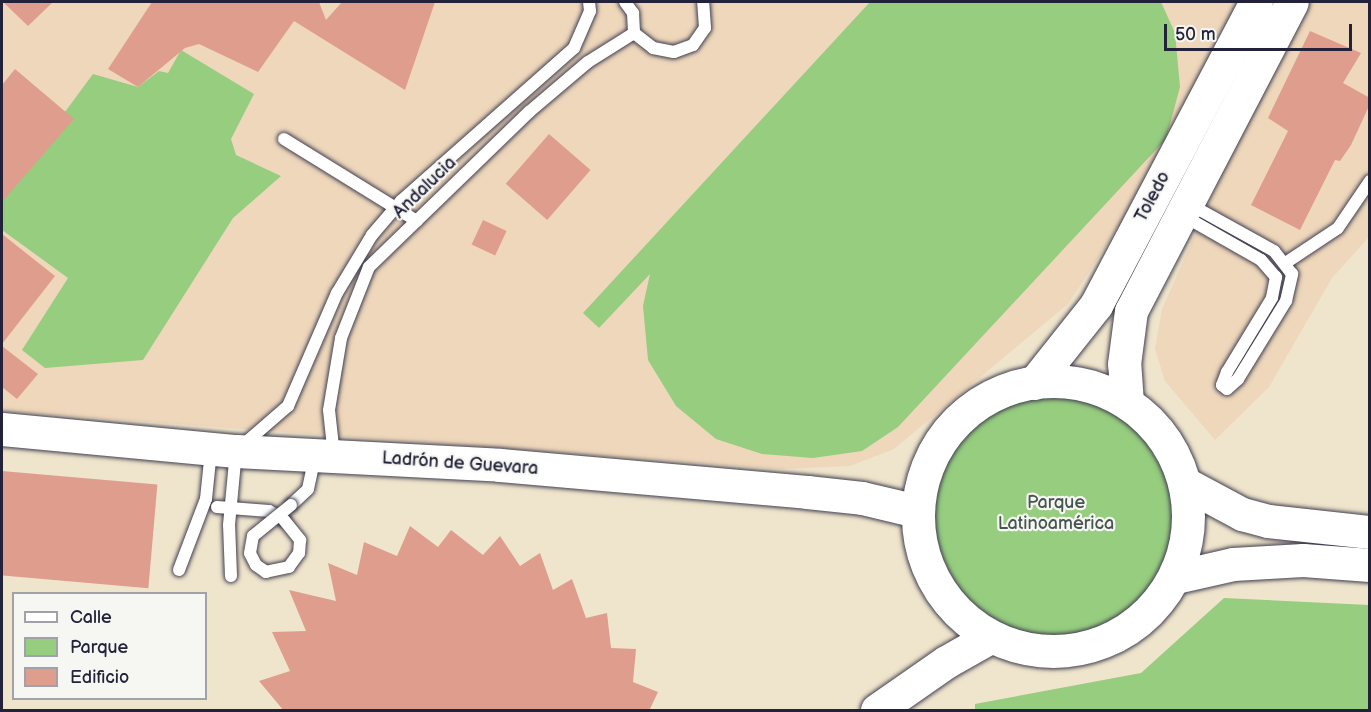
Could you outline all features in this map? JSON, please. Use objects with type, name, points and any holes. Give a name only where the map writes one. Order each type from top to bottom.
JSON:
[{"type":"main road","name":"Toledo","points":[[1034,383],[1096,305],[1256,2]]},
{"type":"main road","name":"Toledo","points":[[1127,402],[1124,364],[1131,310],[1292,2]]},
{"type":"main road","points":[[1066,382],[1098,388],[1127,402],[1153,424],[1167,443],[1186,484],[1189,535],[1176,576],[1151,612],[1116,637],[1075,650],[1031,650],[990,637],[959,615],[935,584],[921,549],[917,511],[924,474],[940,440],[966,413],[998,393],[1034,383],[1066,382]]},
{"type":"main road","name":"Ladrón de Guevara","points":[[2,429],[224,450],[500,465],[807,492],[862,498],[917,511]]},
{"type":"main road","points":[[1186,484],[1242,514],[1268,521],[1370,532]]},
{"type":"main road","points":[[1176,576],[1233,564],[1303,560],[1370,565]]},
{"type":"main road","points":[[877,711],[946,662],[990,637]]},
{"type":"lane","name":"Andalucia","points":[[224,450],[288,406],[357,258],[395,207],[574,48],[590,11],[589,2]]},
{"type":"lane","points":[[626,2],[636,7],[634,33],[653,48],[674,52],[693,45],[705,28],[703,2]]},
{"type":"lane","name":"Andalucia","points":[[223,507],[269,511],[284,520],[300,540],[299,553],[289,567],[266,572],[256,565],[250,553],[253,536],[291,505],[308,489],[325,457],[329,410],[341,338],[369,267],[529,112],[588,62],[634,33]]},
{"type":"lane","points":[[284,139],[417,222]]},
{"type":"lane","points":[[1287,262],[1338,228],[1370,181]]},
{"type":"lane","points":[[1184,209],[1274,251],[1287,262],[1292,282],[1286,302],[1238,379],[1227,389],[1222,385],[1227,372],[1272,298],[1276,277],[1261,260],[1184,209]]},
{"type":"lane","points":[[224,450],[223,507],[231,576]]},
{"type":"lane","points":[[179,570],[224,450]]},
{"type":"shaded area","points":[[2,2],[1243,2],[1147,183],[1068,304],[894,449],[850,466],[779,469],[2,411]]},
{"type":"shaded area","points":[[1298,2],[1369,2],[1369,237],[1332,278],[1269,387],[1215,440],[1165,381],[1155,349],[1162,309]]},
{"type":"green space","points":[[870,2],[1161,2],[1175,33],[1180,87],[1166,139],[898,427],[862,451],[813,458],[762,454],[716,439],[676,406],[648,360],[643,306],[650,274],[599,328],[583,313]]},
{"type":"green space","points":[[181,50],[254,94],[231,139],[236,155],[281,176],[233,218],[143,360],[45,368],[22,350],[68,278],[2,230],[2,197],[93,74],[138,87],[159,71],[168,73]]},
{"type":"green space","name":"Parque Latinoamérica","points":[[1044,394],[1068,394],[1091,399],[1113,408],[1142,429],[1157,448],[1168,469],[1175,491],[1177,515],[1175,539],[1168,561],[1157,582],[1142,601],[1113,622],[1091,631],[1068,636],[1044,636],[1021,631],[999,622],[979,609],[962,592],[949,572],[940,550],[935,527],[935,503],[940,480],[949,458],[962,438],[979,421],[999,408],[1021,399]]},
{"type":"green space","points":[[1224,598],[1369,605],[1369,710],[975,710],[975,704],[1141,673]]},
{"type":"building","points":[[3,2],[53,2],[28,26]]},
{"type":"building","points":[[152,2],[319,2],[326,20],[342,2],[435,2],[405,90],[294,21],[258,72],[199,44],[185,48],[138,87],[108,69]]},
{"type":"building","points":[[1310,31],[1361,53],[1343,83],[1370,98],[1370,104],[1351,145],[1340,161],[1335,160],[1300,230],[1251,205],[1288,131],[1268,118]]},
{"type":"building","points":[[15,69],[74,119],[2,202],[2,85]]},
{"type":"building","points":[[549,134],[591,170],[547,220],[506,184]]},
{"type":"building","points":[[483,220],[507,231],[495,255],[472,244]]},
{"type":"building","points":[[2,234],[55,276],[2,344]]},
{"type":"building","points":[[2,346],[38,374],[17,399],[2,387]]},
{"type":"building","points":[[2,471],[157,485],[148,588],[2,575]]},
{"type":"building","points":[[410,526],[438,547],[451,530],[483,555],[500,536],[520,566],[540,553],[553,590],[572,579],[586,618],[607,613],[611,648],[636,649],[633,682],[658,692],[649,711],[284,711],[259,681],[290,671],[272,632],[306,631],[289,590],[336,601],[328,563],[357,575],[364,542],[397,556]]}]
